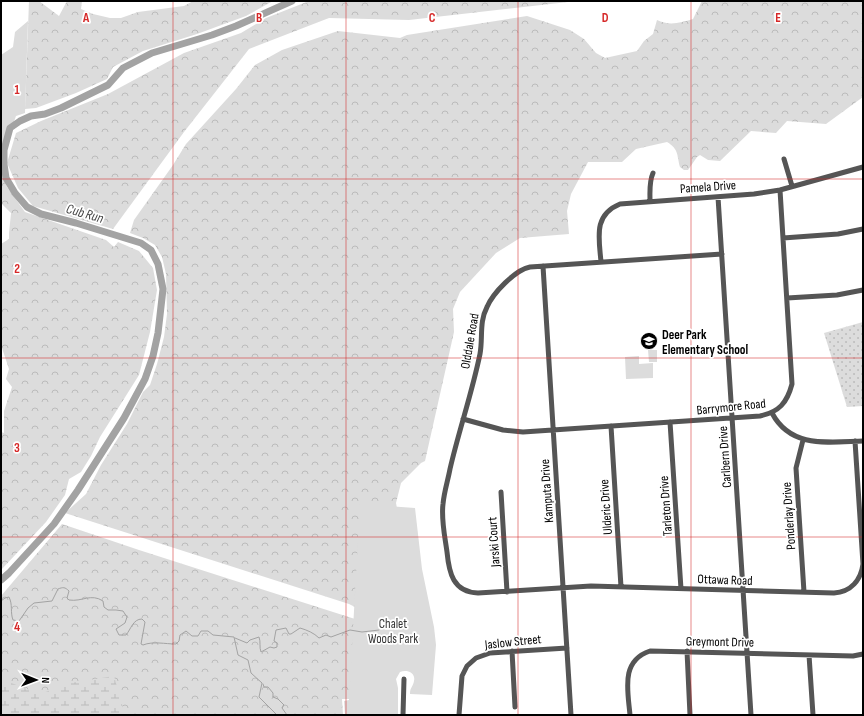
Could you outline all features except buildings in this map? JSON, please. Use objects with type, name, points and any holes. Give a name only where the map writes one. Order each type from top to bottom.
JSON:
[{"type":"street","points":[[784,159],[792,186]]},
{"type":"street","name":"Pamela Drive","points":[[601,262],[600,222],[605,214],[614,206],[650,201],[754,194],[780,190],[863,167]]},
{"type":"street","points":[[650,201],[649,185],[653,173]]},
{"type":"street","name":"Barrymore Road","points":[[463,419],[511,432],[760,416],[772,413],[786,400],[790,393],[792,384],[780,190]]},
{"type":"street","name":"Carlbern Drive","points":[[718,197],[751,715]]},
{"type":"street","points":[[784,238],[838,234],[863,229]]},
{"type":"street","name":"Olddale Road","points":[[452,578],[449,568],[443,505],[452,460],[480,354],[482,323],[487,306],[493,297],[516,273],[527,268],[722,254]]},
{"type":"street","name":"Kamputa Drive","points":[[542,266],[571,715]]},
{"type":"street","points":[[787,298],[838,294],[863,290]]},
{"type":"street","points":[[772,413],[782,427],[791,434],[803,440],[816,442],[863,440]]},
{"type":"street","name":"Tarleton Drive","points":[[670,422],[681,589]]},
{"type":"street","name":"Ulderic Drive","points":[[611,426],[621,587]]},
{"type":"street","name":"Ponderlay Drive","points":[[803,440],[796,468],[804,592]]},
{"type":"street","name":"Ottawa Road","points":[[452,578],[459,586],[468,592],[478,593],[563,588],[621,587],[743,591],[842,592],[854,585],[861,574],[863,564],[855,441]]},
{"type":"street","name":"Jarski Court","points":[[501,492],[507,592]]},
{"type":"street","name":"Jaslow Street","points":[[459,715],[461,682],[467,666],[476,658],[490,653],[567,648]]},
{"type":"street","points":[[512,651],[515,707]]},
{"type":"street","name":"Greymont Drive","points":[[630,715],[628,679],[631,667],[640,656],[650,651],[853,656],[863,654]]},
{"type":"street","points":[[687,652],[690,715]]},
{"type":"street","points":[[809,655],[813,715]]},
{"type":"street","points":[[403,715],[404,679]]},
{"type":"green space","points":[[29,1],[39,1],[59,16],[67,1],[82,1],[81,9],[93,14],[110,18],[121,18],[138,12],[184,6],[193,1],[273,1],[246,16],[197,34],[143,51],[113,67],[107,79],[76,93],[36,108],[25,109]]},
{"type":"green space","points":[[309,1],[577,1],[409,20],[329,18],[249,49],[184,132],[113,229],[33,206],[18,188],[7,163],[16,133],[41,121],[108,94],[184,53],[241,33],[266,18]]},
{"type":"green space","points":[[702,1],[863,1],[863,97],[826,124],[787,121],[776,133],[751,131],[720,161],[708,160],[700,155],[688,170],[684,170],[680,167],[676,150],[667,142],[636,149],[622,162],[588,162],[571,194],[567,211],[569,234],[520,238],[496,253],[460,292],[453,309],[454,332],[425,461],[421,463],[401,483],[396,503],[399,519],[361,610],[349,604],[65,513],[86,494],[101,465],[127,424],[143,392],[150,385],[164,337],[167,314],[166,274],[162,257],[155,245],[130,233],[134,220],[186,144],[236,89],[255,65],[282,50],[338,31],[400,38],[407,35],[527,16],[570,30],[584,39],[596,53],[605,58],[637,51],[644,41],[653,34],[657,20],[666,23],[679,23],[693,19]]},
{"type":"green space","points":[[28,21],[25,113],[16,116],[1,158],[1,55],[13,47],[15,32]]},
{"type":"green space","points":[[1,169],[7,187],[25,212],[106,240],[114,247],[118,242],[139,251],[153,268],[157,290],[150,332],[139,375],[100,437],[81,472],[69,479],[65,495],[46,522],[1,570],[1,432],[4,433],[4,411],[12,387],[6,379],[9,369],[1,345],[1,244],[9,239],[11,213],[1,203]]},
{"type":"green space","points":[[863,322],[863,406],[847,407],[824,333]]},
{"type":"green space","points":[[648,350],[657,350],[657,362],[649,362]]},
{"type":"green space","points":[[639,356],[639,364],[653,363],[653,378],[626,379],[625,357]]},
{"type":"green space","name":"Chalet Woods Park","points":[[360,504],[415,508],[422,569],[434,627],[436,645],[432,695],[410,694],[414,681],[414,675],[408,671],[400,672],[396,679],[398,688],[398,715],[345,715],[344,701],[349,700]]},
{"type":"green space","points":[[62,524],[355,619],[356,699],[342,699],[343,715],[1,715],[1,596]]},
{"type":"green space","points":[[114,676],[125,715],[1,715],[1,679],[40,694],[70,683]]},
{"type":"waterway","name":"Cub Run","points":[[1,580],[54,524],[78,490],[124,418],[145,379],[153,356],[158,333],[163,289],[158,264],[151,250],[141,243],[41,214],[27,207],[15,193],[6,178],[4,150],[10,128],[31,116],[45,114],[61,108],[108,85],[123,68],[152,53],[212,35],[292,1]]},
{"type":"waterway","points":[[1,601],[9,597],[13,620],[19,621],[28,608],[34,603],[52,601],[58,589],[64,588],[69,591],[67,598],[69,600],[90,598],[99,599],[103,601],[104,607],[108,610],[123,611],[127,617],[125,623],[116,629],[119,635],[126,635],[134,622],[142,619],[145,622],[141,644],[143,645],[155,643],[176,644],[179,641],[180,635],[186,631],[192,636],[198,636],[201,631],[208,631],[213,635],[234,637],[238,655],[248,660],[251,673],[262,683],[259,697],[276,714],[275,715]]},
{"type":"waterway","points":[[235,638],[247,643],[250,640],[259,637],[261,652],[270,647],[277,647],[277,643],[274,641],[276,630],[286,628],[289,634],[300,628],[319,638],[326,635],[331,637],[350,630],[362,632],[379,630]]},
{"type":"waterway","points":[[263,684],[264,687],[268,687],[273,693],[273,697],[278,699],[284,705],[282,708],[287,715]]},
{"type":"place","name":"Deer Park Elementary School","points":[[649,341]]}]
